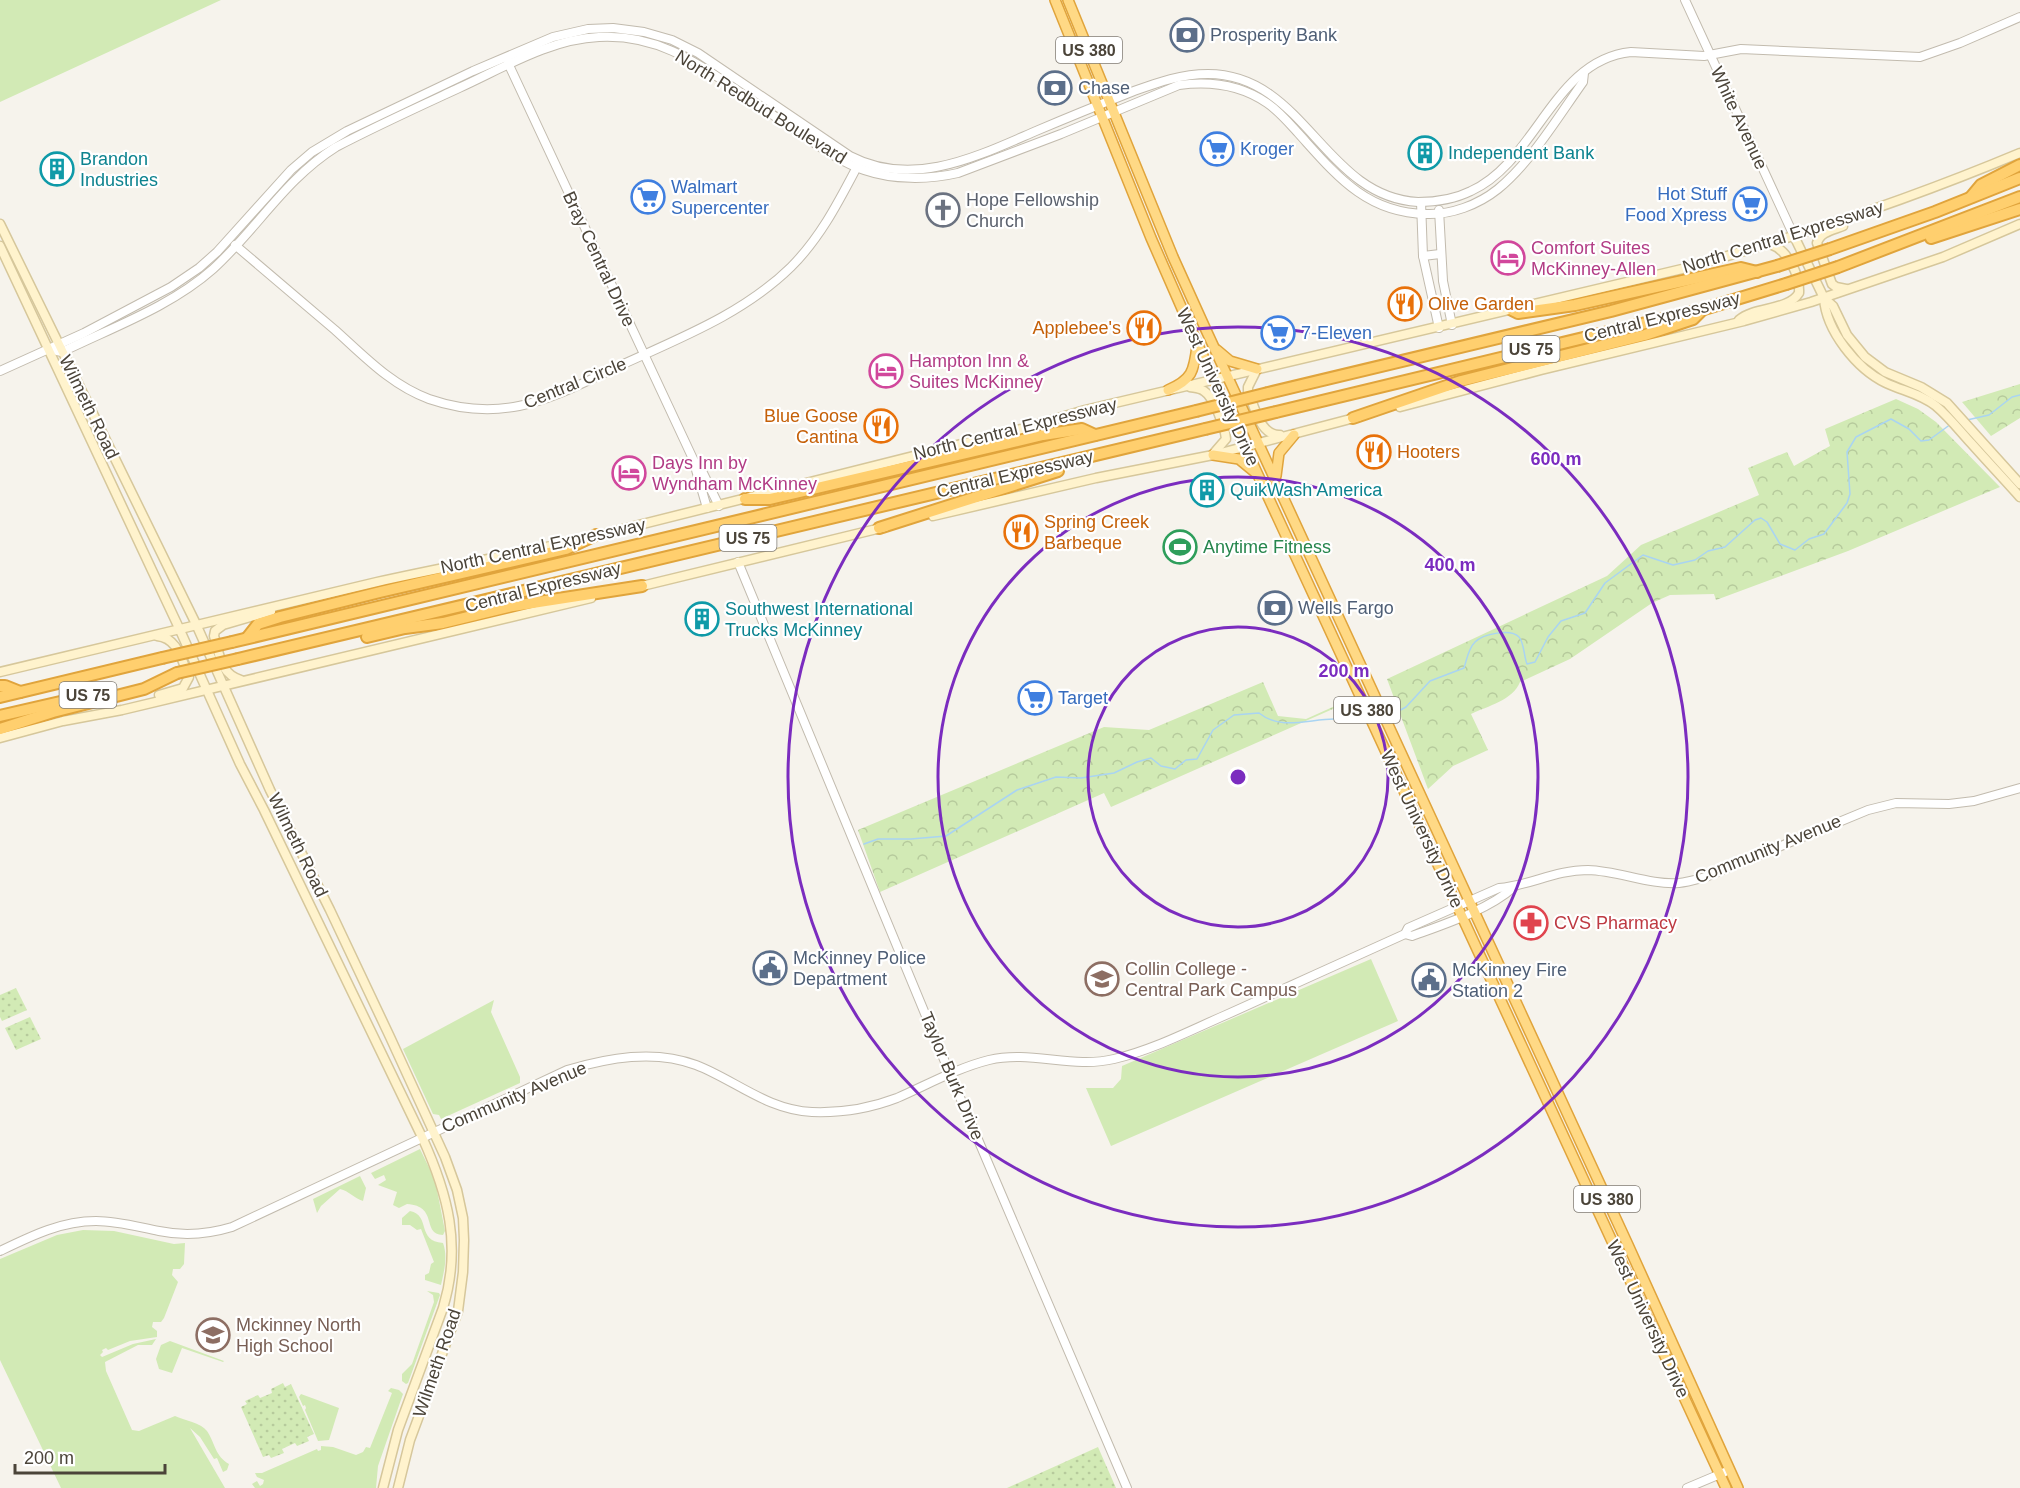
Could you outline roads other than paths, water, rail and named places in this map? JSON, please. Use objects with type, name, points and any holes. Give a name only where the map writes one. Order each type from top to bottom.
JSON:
[{"type":"highway","name":"West University Drive","points":[[1055,0],[1156,249],[1296,559],[1724,1472],[1738,1488]]},
{"type":"highway","name":"West University Drive","points":[[1068,0],[1173,257],[1213,346],[1623,1234],[1724,1472],[1726,1488]]},
{"type":"highway","points":[[1971,198],[1981,185],[2020,165]]},
{"type":"highway","name":"Central Expressway","points":[[0,697],[1620,309],[1778,266],[1830,249],[2020,178]]},
{"type":"highway","name":"Central Expressway","points":[[0,716],[1704,309],[1865,258],[2020,197]]},
{"type":"highway","points":[[1865,258],[1963,229],[2020,208]]},
{"type":"highway","points":[[1512,310],[1518,313],[1575,305],[1741,268],[1757,272]]},
{"type":"highway","points":[[1353,418],[1461,381],[1645,335],[1693,319],[1704,309]]},
{"type":"highway","points":[[1168,390],[1183,383],[1191,375],[1197,343]]},
{"type":"highway","points":[[1213,346],[1230,361],[1257,369]]},
{"type":"highway","points":[[745,500],[770,499],[1043,435],[1082,429],[1095,435]]},
{"type":"highway","points":[[1276,481],[1279,453],[1294,435]]},
{"type":"highway","points":[[879,528],[1136,446]]},
{"type":"highway","points":[[1213,455],[1239,459],[1259,475]]},
{"type":"highway","points":[[247,638],[258,624],[280,617],[566,549],[596,536]]},
{"type":"highway","points":[[1296,559],[1308,553]]},
{"type":"highway","points":[[292,647],[333,644],[405,628],[443,623],[513,606],[642,586]]},
{"type":"highway","points":[[0,729],[53,712],[144,689],[177,673]]},
{"type":"highway","points":[[0,686],[20,692]]},
{"type":"main road","name":"North Central Expressway","points":[[0,672],[420,572],[491,560],[596,536],[745,500],[1168,390],[1452,325],[1682,269],[1794,237],[1908,197],[2020,153]]},
{"type":"main road","points":[[1850,290],[1832,284],[1817,239],[1823,233],[1885,211],[1908,197]]},
{"type":"main road","name":"Wilmeth Road","points":[[0,224],[196,624],[222,686],[433,1131],[460,1199],[464,1224],[464,1260],[458,1311],[407,1448],[398,1488]]},
{"type":"main road","points":[[0,738],[63,721],[122,710],[879,528],[1047,489],[1213,455],[1541,369],[1737,323],[1850,290],[1943,257],[2020,224]]},
{"type":"main road","points":[[1794,237],[1824,298],[1825,309],[1840,341],[1853,358],[1867,371],[1886,383],[1927,400],[1945,414],[2007,476],[2020,484]]},
{"type":"main road","points":[[1737,323],[1746,314],[1790,302],[1799,293],[1799,285],[1786,255],[1778,247],[1770,244]]},
{"type":"main road","name":"Wilmeth Road","points":[[0,246],[179,628],[205,689],[435,1164],[446,1197],[451,1226],[452,1253],[445,1302],[393,1444],[383,1488]]},
{"type":"main road","points":[[1824,298],[1833,306],[1849,338],[1870,362],[1894,377],[1930,391],[1956,412],[2007,476],[2020,497]]},
{"type":"main road","points":[[1867,371],[1870,362]]},
{"type":"main road","points":[[1257,369],[1248,390],[1263,426],[1268,433],[1275,436],[1294,435]]},
{"type":"main road","points":[[1182,387],[1204,391],[1220,418],[1226,439],[1213,455]]},
{"type":"main road","points":[[97,456],[110,450]]},
{"type":"main road","points":[[137,540],[142,538],[149,540],[168,577],[179,591]]},
{"type":"main road","points":[[244,681],[231,677],[224,670],[214,636],[215,631],[223,625],[260,616],[294,602]]},
{"type":"main road","points":[[122,710],[183,688],[188,682],[189,677],[172,641],[166,637],[153,635]]},
{"type":"main road","points":[[412,1392],[426,1397]]},
{"type":"street","name":"White Avenue","points":[[1685,0],[1794,237]]},
{"type":"street","name":"North Redbud Boulevard","points":[[60,348],[171,287],[199,268],[229,240],[291,170],[315,155],[341,134],[505,57],[553,37],[588,28],[630,29],[659,35],[698,53],[858,164],[888,168],[917,170],[939,168],[969,159],[1109,100],[1172,77],[1214,74],[1240,79],[1258,86],[1279,99],[1359,181],[1389,196],[1421,202],[1439,201],[1469,193],[1498,174],[1576,77],[1599,61],[1620,53],[1710,56],[1740,49],[1920,57],[1960,43],[2020,17]]},
{"type":"street","name":"North Redbud Boulevard","points":[[60,348],[168,301],[196,283],[237,246],[315,155],[509,65],[565,42],[588,38],[626,38],[655,44],[695,62],[822,148],[885,175],[910,178],[947,176],[972,168],[1179,85],[1200,83],[1240,90],[1273,107],[1341,180],[1358,193],[1389,208],[1420,214],[1440,214],[1465,208],[1480,201],[1506,181],[1537,146],[1583,82],[1584,73]]},
{"type":"street","name":"Bray Central Drive","points":[[505,57],[643,355],[718,506]]},
{"type":"street","points":[[415,99],[418,107]]},
{"type":"street","points":[[1040,142],[1038,138],[1040,133],[1057,127],[1068,117]]},
{"type":"street","points":[[969,159],[972,168]]},
{"type":"street","name":"Central Circle","points":[[229,240],[392,380],[419,394],[453,405],[489,409],[526,405],[550,397],[723,318],[752,299],[792,266],[820,233],[834,212],[858,164]]},
{"type":"street","points":[[1439,201],[1440,254],[1444,291],[1452,325]]},
{"type":"street","points":[[1421,202],[1423,255],[1439,328]]},
{"type":"street","points":[[1423,255],[1440,254]]},
{"type":"street","points":[[0,371],[49,349],[60,348]]},
{"type":"street","name":"Bray Central Drive","points":[[694,461],[696,476],[707,508]]},
{"type":"street","name":"Taylor Burk Drive","points":[[738,562],[950,1074],[1127,1488]]},
{"type":"street","name":"Community Avenue","points":[[0,1251],[43,1231],[78,1222],[115,1222],[173,1233],[200,1233],[225,1229],[251,1219],[433,1131],[567,1070],[600,1060],[644,1056],[695,1064],[756,1096],[776,1104],[811,1112],[874,1105],[988,1060],[1011,1056],[1088,1063],[1113,1060],[1134,1054],[1205,1024],[1405,934],[1412,936],[1460,911],[1468,902],[1498,888],[1514,886],[1551,874],[1588,870],[1644,880],[1679,883],[1707,877],[1868,810],[1896,803],[1949,804],[1974,801],[2020,788]]},
{"type":"street","name":"Community Avenue","points":[[1460,911],[1473,911],[1502,897],[1514,886]]},
{"type":"street","points":[[1687,1488],[1724,1472]]},
{"type":"waterway","points":[[1967,420],[1989,415],[2012,397],[2020,395]]},
{"type":"waterway","points":[[1395,713],[1406,707],[1430,681],[1464,668],[1473,645],[1484,637],[1497,633],[1515,634],[1522,642],[1527,664],[1535,662],[1548,637],[1561,621],[1585,613],[1605,583],[1643,555],[1673,565],[1695,560],[1708,551],[1725,547],[1755,520],[1761,518],[1767,522],[1780,544],[1795,550],[1809,539],[1824,534],[1847,503],[1850,494],[1847,452],[1856,437],[1891,419],[1909,429],[1921,441],[1929,440],[1951,424]]},
{"type":"waterway","points":[[864,844],[878,839],[946,836],[1017,790],[1056,777],[1081,778],[1114,773],[1151,758],[1161,766],[1175,769],[1186,760],[1197,759],[1213,730],[1234,715],[1259,713],[1276,722],[1286,723],[1334,719],[1363,721]]},
{"type":"place","name":"Prosperity Bank","points":[[1187,35]]},
{"type":"place","name":"Chase","points":[[1055,88]]},
{"type":"place","name":"Kroger","points":[[1217,149]]},
{"type":"place","name":"Independent Bank","points":[[1425,153]]},
{"type":"place","name":"Brandon Industries","points":[[57,169]]},
{"type":"place","name":"Walmart Supercenter","points":[[648,197]]},
{"type":"place","name":"Hot Stuff Food Xpress","points":[[1750,204]]},
{"type":"place","name":"Hope Fellowship Church","points":[[943,210]]},
{"type":"place","name":"Comfort Suites McKinney-Allen","points":[[1508,258]]},
{"type":"place","name":"Olive Garden","points":[[1405,304]]},
{"type":"place","name":"Applebee's","points":[[1144,328]]},
{"type":"place","name":"7-Eleven","points":[[1278,333]]},
{"type":"place","name":"Hampton Inn & Suites McKinney","points":[[886,371]]},
{"type":"place","name":"Blue Goose Cantina","points":[[881,426]]},
{"type":"place","name":"Hooters","points":[[1374,452]]},
{"type":"place","name":"Days Inn by Wyndham McKinney","points":[[629,473]]},
{"type":"place","name":"QuikWash America","points":[[1207,490]]},
{"type":"place","name":"Spring Creek Barbeque","points":[[1021,532]]},
{"type":"place","name":"Anytime Fitness","points":[[1180,547]]},
{"type":"place","name":"Wells Fargo","points":[[1275,608]]},
{"type":"place","name":"Southwest International Trucks McKinney","points":[[702,619]]},
{"type":"place","name":"Target","points":[[1035,698]]},
{"type":"place","name":"CVS Pharmacy","points":[[1531,923]]},
{"type":"place","name":"McKinney Police Department","points":[[770,968]]},
{"type":"place","name":"Collin College - Central Park Campus","points":[[1102,979]]},
{"type":"place","name":"McKinney Fire Station 2","points":[[1429,980]]},
{"type":"place","name":"Mckinney North High School","points":[[213,1335]]}]
